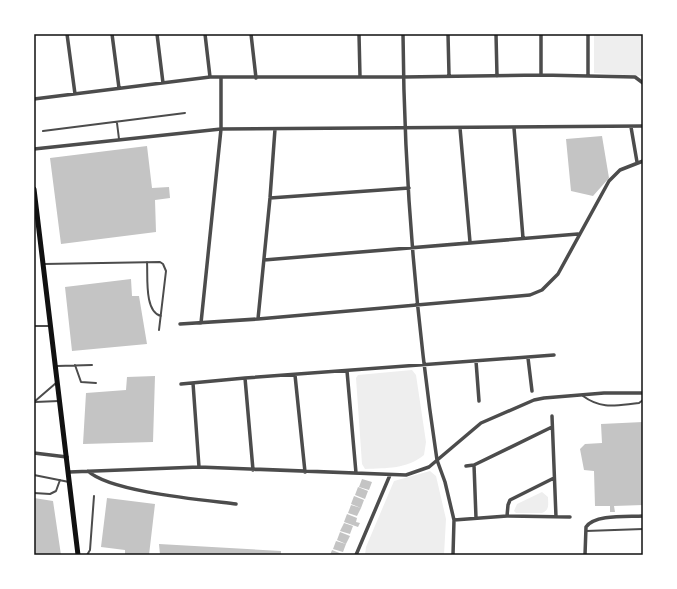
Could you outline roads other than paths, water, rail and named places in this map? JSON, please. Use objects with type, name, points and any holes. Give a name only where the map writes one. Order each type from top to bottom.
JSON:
[{"type":"main road","points":[[34,189],[57,366],[78,555]]},
{"type":"street","points":[[67,34],[75,94]]},
{"type":"street","points":[[112,34],[120,88]]},
{"type":"street","points":[[157,34],[163,83]]},
{"type":"street","points":[[205,34],[210,77]]},
{"type":"street","points":[[251,34],[256,78]]},
{"type":"street","points":[[359,34],[360,77]]},
{"type":"street","points":[[403,34],[405,128],[418,306],[437,460],[445,482],[454,520],[453,555]]},
{"type":"street","points":[[448,34],[449,76]]},
{"type":"street","points":[[496,34],[496,76]]},
{"type":"street","points":[[541,34],[541,75]]},
{"type":"street","points":[[588,34],[588,76]]},
{"type":"street","points":[[34,99],[210,77],[256,78],[541,75],[635,77],[643,83]]},
{"type":"street","points":[[202,323],[221,129],[221,78]]},
{"type":"street","points":[[34,149],[221,129],[643,126]]},
{"type":"street","points":[[631,127],[637,162]]},
{"type":"street","points":[[460,128],[470,242]]},
{"type":"street","points":[[514,128],[523,238]]},
{"type":"street","points":[[258,319],[275,129]]},
{"type":"street","points":[[180,324],[418,306],[530,295],[537,293],[551,282],[558,274],[578,234],[609,181],[620,170],[637,162],[643,161]]},
{"type":"street","points":[[270,198],[409,188]]},
{"type":"street","points":[[264,260],[578,234]]},
{"type":"street","points":[[181,384],[554,355]]},
{"type":"street","points":[[528,358],[532,391]]},
{"type":"street","points":[[476,361],[479,401]]},
{"type":"street","points":[[347,371],[356,473]]},
{"type":"street","points":[[295,375],[305,472]]},
{"type":"street","points":[[245,378],[253,470]]},
{"type":"street","points":[[193,383],[200,468]]},
{"type":"street","points":[[69,472],[200,468],[406,475],[429,467],[481,423],[494,416],[534,400],[582,395],[643,393]]},
{"type":"street","points":[[552,416],[556,517]]},
{"type":"street","points":[[466,466],[474,465],[552,427]]},
{"type":"street","points":[[34,453],[67,457]]},
{"type":"street","points":[[474,465],[476,518]]},
{"type":"street","points":[[88,471],[94,478],[165,495],[236,504]]},
{"type":"street","points":[[356,555],[390,475]]},
{"type":"street","points":[[507,516],[510,500],[554,478]]},
{"type":"street","points":[[454,520],[507,516],[570,517]]},
{"type":"street","points":[[585,555],[585,539],[588,524],[595,520],[643,516]]},
{"type":"lane","points":[[43,131],[117,123],[185,113]]},
{"type":"lane","points":[[117,123],[119,139]]},
{"type":"lane","points":[[147,262],[150,304],[154,313],[161,316]]},
{"type":"lane","points":[[44,264],[160,262],[165,267],[159,330]]},
{"type":"lane","points":[[34,326],[52,326]]},
{"type":"lane","points":[[75,365],[81,382],[96,383]]},
{"type":"lane","points":[[57,366],[92,365]]},
{"type":"lane","points":[[34,402],[44,395],[58,380]]},
{"type":"lane","points":[[582,395],[590,401],[603,406],[639,403],[643,400]]},
{"type":"lane","points":[[34,402],[61,402]]},
{"type":"lane","points":[[34,475],[70,483]]},
{"type":"lane","points":[[34,493],[50,494],[56,491],[60,480]]},
{"type":"lane","points":[[87,555],[90,550],[94,496]]},
{"type":"lane","points":[[586,532],[643,529]]}]
